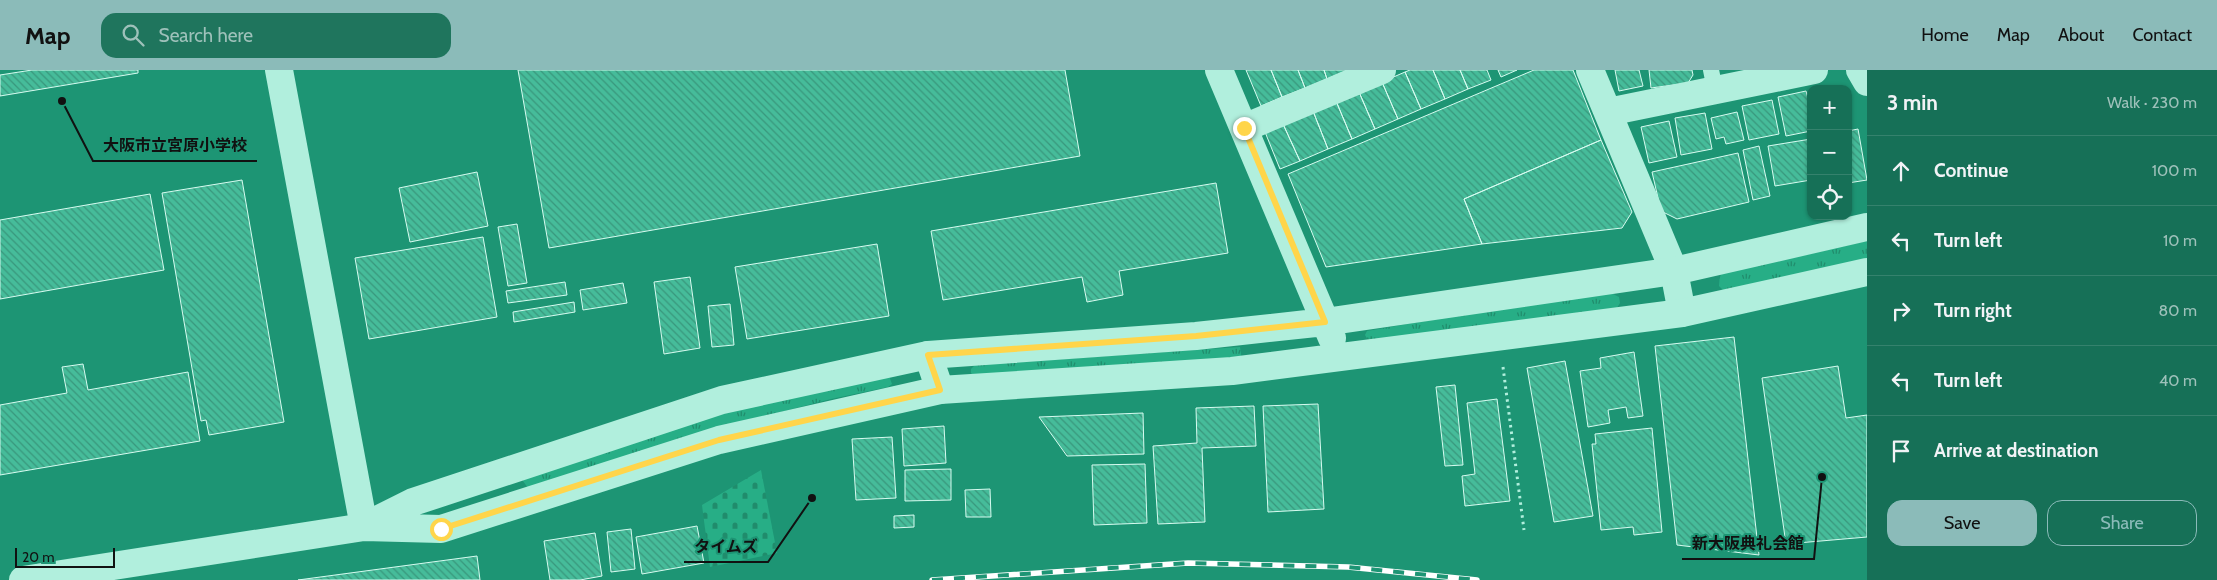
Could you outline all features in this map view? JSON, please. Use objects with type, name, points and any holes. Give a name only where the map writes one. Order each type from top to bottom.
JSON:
[{"type":"street","points":[[279,70],[364,527]]},
{"type":"street","points":[[1219,70],[1340,357]]},
{"type":"street","points":[[1244,128],[1382,70]]},
{"type":"street","points":[[1590,70],[1674,271],[1682,313]]},
{"type":"street","points":[[1608,112],[1713,80],[1814,70]]},
{"type":"street","points":[[1860,70],[1867,82]]},
{"type":"street","points":[[364,527],[412,502],[722,400],[928,355],[1196,336],[1325,322],[1674,271],[1867,227]]},
{"type":"street","points":[[22,580],[364,527],[441,529],[719,440],[940,390],[1232,371],[1682,313],[1867,272]]},
{"type":"street","points":[[928,355],[940,390]]},
{"type":"path","points":[[1499,336],[1524,530]]},
{"type":"green space","points":[[1867,241],[1867,261],[1725,292],[1719,286],[1720,274]]},
{"type":"green space","points":[[1611,293],[1619,297],[1620,303],[1615,311],[1369,342],[1365,335],[1367,331],[1460,315]]},
{"type":"green space","points":[[1240,347],[1242,361],[975,377],[971,373],[971,369],[975,365]]},
{"type":"green space","points":[[889,376],[892,384],[888,387],[831,399],[703,432],[528,488],[523,481],[524,475],[709,416]]},
{"type":"green space","points":[[761,470],[777,553],[710,567],[702,505]]},
{"type":"building","points":[[32,70],[138,70],[138,73],[0,96],[0,75]]},
{"type":"building","points":[[518,70],[1065,70],[1080,156],[549,248]]},
{"type":"building","points":[[1246,70],[1271,70],[1282,97],[1261,106]]},
{"type":"building","points":[[1271,70],[1298,70],[1305,88],[1282,97]]},
{"type":"building","points":[[1298,70],[1324,70],[1327,79],[1305,88]]},
{"type":"building","points":[[1324,70],[1348,70],[1327,79]]},
{"type":"building","points":[[1410,70],[1433,70],[1445,99],[1421,109],[1405,72]]},
{"type":"building","points":[[1433,70],[1460,70],[1468,89],[1445,99]]},
{"type":"building","points":[[1460,70],[1487,70],[1491,80],[1468,89]]},
{"type":"building","points":[[1498,70],[1517,70],[1501,77]]},
{"type":"building","points":[[1534,70],[1573,70],[1601,140],[1464,199],[1482,244],[1326,267],[1288,174]]},
{"type":"building","points":[[1615,70],[1639,70],[1643,86],[1619,91]]},
{"type":"building","points":[[1649,70],[1692,70],[1693,75],[1688,83],[1651,88]]},
{"type":"building","points":[[1405,72],[1421,109],[1398,119],[1382,82]]},
{"type":"building","points":[[1382,82],[1398,119],[1375,129],[1359,92]]},
{"type":"building","points":[[1806,91],[1807,132],[1786,136],[1778,97]]},
{"type":"building","points":[[1359,92],[1375,129],[1352,139],[1336,101]]},
{"type":"building","points":[[1772,100],[1779,134],[1749,140],[1742,106]]},
{"type":"building","points":[[1336,101],[1352,139],[1328,149],[1313,111]]},
{"type":"building","points":[[1313,111],[1328,149],[1300,161],[1283,124]]},
{"type":"building","points":[[1737,112],[1744,140],[1726,144],[1724,137],[1716,139],[1711,118]]},
{"type":"building","points":[[1705,113],[1712,149],[1681,155],[1675,118]]},
{"type":"building","points":[[1669,121],[1677,157],[1649,163],[1641,127]]},
{"type":"building","points":[[1283,124],[1300,161],[1280,169],[1265,132]]},
{"type":"building","points":[[1858,129],[1867,180],[1852,182],[1852,175],[1852,130]]},
{"type":"building","points":[[1601,140],[1632,212],[1622,228],[1482,244],[1464,199]]},
{"type":"building","points":[[1807,140],[1807,181],[1775,186],[1768,146]]},
{"type":"building","points":[[1759,146],[1770,196],[1753,200],[1743,150]]},
{"type":"building","points":[[1738,153],[1749,202],[1677,219],[1661,211],[1652,172]]},
{"type":"building","points":[[477,172],[488,226],[410,242],[399,188]]},
{"type":"building","points":[[242,180],[284,422],[209,435],[206,420],[201,421],[162,193]]},
{"type":"building","points":[[1216,183],[1228,253],[1119,271],[1123,295],[1087,302],[1082,277],[943,300],[931,231]]},
{"type":"building","points":[[150,194],[164,270],[0,299],[0,220]]},
{"type":"building","points":[[517,224],[527,283],[508,286],[498,227]]},
{"type":"building","points":[[483,237],[497,317],[369,339],[355,258]]},
{"type":"building","points":[[877,244],[889,316],[747,339],[735,267]]},
{"type":"building","points":[[690,277],[700,348],[664,354],[654,282]]},
{"type":"building","points":[[565,282],[567,295],[508,303],[506,291]]},
{"type":"building","points":[[623,283],[627,303],[583,310],[580,290]]},
{"type":"building","points":[[574,302],[575,312],[514,322],[513,312]]},
{"type":"building","points":[[730,304],[734,345],[712,347],[708,306]]},
{"type":"building","points":[[1734,337],[1759,555],[1677,545],[1655,346]]},
{"type":"building","points":[[1634,352],[1643,416],[1628,418],[1626,407],[1608,410],[1610,423],[1588,427],[1580,371],[1601,368],[1600,358]]},
{"type":"building","points":[[1565,361],[1593,516],[1554,522],[1527,368]]},
{"type":"building","points":[[83,364],[88,390],[188,372],[200,441],[0,475],[0,405],[67,393],[62,367]]},
{"type":"building","points":[[1838,366],[1846,418],[1867,415],[1867,537],[1786,544],[1762,378]]},
{"type":"building","points":[[1455,385],[1463,465],[1445,466],[1436,387]]},
{"type":"building","points":[[1497,399],[1510,501],[1465,506],[1462,476],[1475,474],[1467,403]]},
{"type":"building","points":[[1318,404],[1324,509],[1268,512],[1263,406]]},
{"type":"building","points":[[1254,406],[1256,446],[1202,448],[1205,522],[1158,524],[1153,446],[1197,443],[1196,408]]},
{"type":"building","points":[[1143,413],[1144,454],[1067,456],[1039,417]]},
{"type":"building","points":[[944,426],[946,463],[904,466],[902,429]]},
{"type":"building","points":[[1652,428],[1662,532],[1634,535],[1633,527],[1601,530],[1592,444],[1596,444],[1595,434]]},
{"type":"building","points":[[892,437],[896,498],[856,500],[852,439]]},
{"type":"building","points":[[1145,464],[1147,523],[1094,525],[1092,465]]},
{"type":"building","points":[[951,469],[951,500],[905,501],[905,470]]},
{"type":"building","points":[[990,489],[991,517],[966,517],[965,490]]},
{"type":"building","points":[[914,515],[914,527],[894,528],[894,516]]},
{"type":"building","points":[[697,526],[704,563],[642,574],[636,537]]},
{"type":"building","points":[[631,529],[635,569],[611,572],[607,532]]},
{"type":"building","points":[[595,533],[602,576],[580,580],[550,580],[544,541]]},
{"type":"building","points":[[477,556],[480,580],[298,580]]},
{"type":"railway","points":[[932,580],[1188,563],[1348,567],[1477,580]]},
{"type":"place","name":"大阪市立宮原小学校","points":[[62,101]]},
{"type":"place","name":"新大阪典礼会館","points":[[1822,477]]},
{"type":"place","name":"タイムズ","points":[[812,498]]},
{"type":"route","points":[[441,529],[719,440],[940,390],[928,355],[1196,336],[1325,322],[1244,128]]}]
